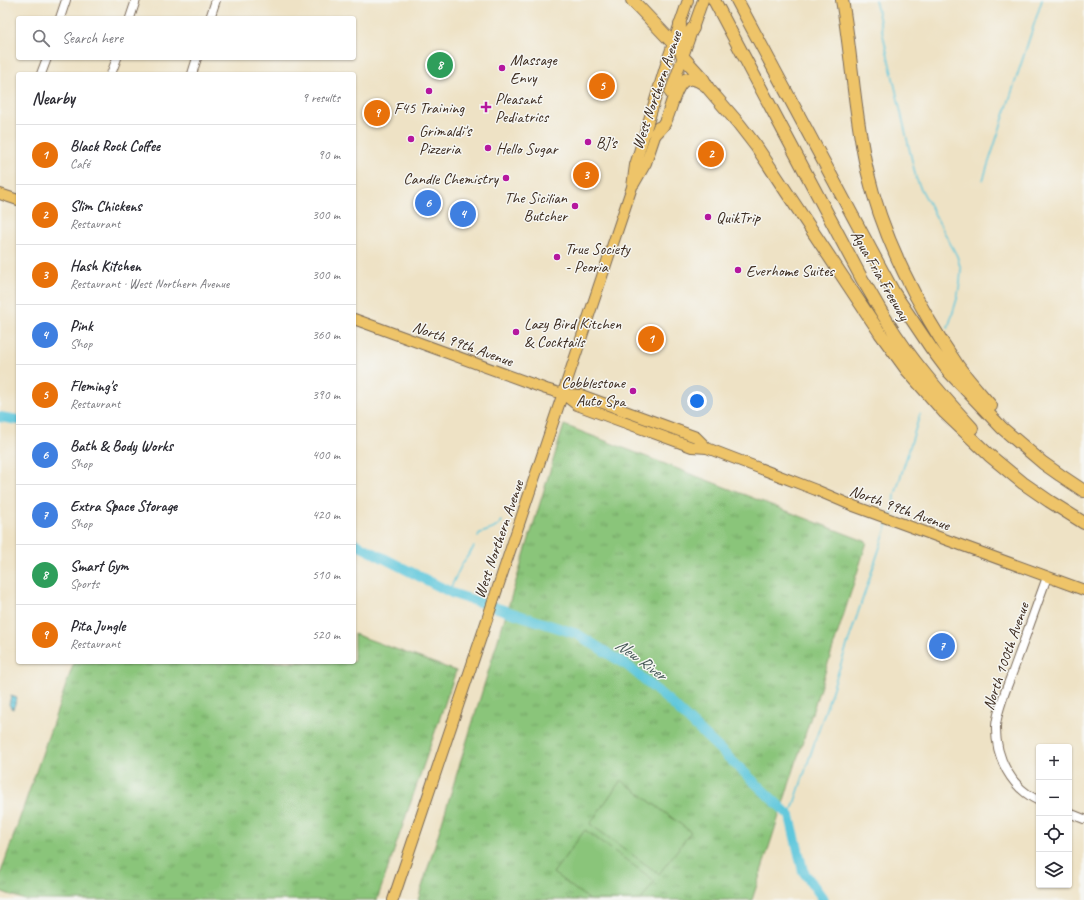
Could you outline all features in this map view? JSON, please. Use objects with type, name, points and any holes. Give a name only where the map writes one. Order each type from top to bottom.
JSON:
[{"type":"highway","points":[[632,0],[667,38],[677,41],[686,37],[693,28]]},
{"type":"highway","name":"Agua Fria Freeway","points":[[737,0],[894,293],[912,321],[949,372],[1002,428],[1040,460],[1084,491]]},
{"type":"highway","points":[[842,0],[859,126],[867,170],[872,191],[893,248],[928,319],[959,368],[1003,420],[1036,452],[1040,460]]},
{"type":"highway","name":"Agua Fria Freeway","points":[[716,4],[862,279],[887,322],[905,348],[939,392],[972,428],[1041,488],[1084,516]]},
{"type":"highway","points":[[680,24],[677,41],[683,57],[756,146],[880,333],[907,370],[945,413],[989,455],[1023,483],[1084,522]]},
{"type":"highway","points":[[656,134],[665,122],[677,88],[682,82],[687,79],[694,79],[708,88]]},
{"type":"main road","name":"West Northern Avenue","points":[[680,24],[688,0]]},
{"type":"main road","name":"West Northern Avenue","points":[[632,187],[646,163],[702,0]]},
{"type":"main road","name":"West Northern Avenue","points":[[393,900],[632,187],[635,165],[677,41]]},
{"type":"main road","points":[[0,194],[16,199]]},
{"type":"main road","name":"North 99th Avenue","points":[[356,321],[563,394],[577,405],[692,447],[707,448],[816,490],[852,506],[1084,590]]},
{"type":"street","points":[[61,16],[66,0]]},
{"type":"street","points":[[131,16],[136,0]]},
{"type":"street","points":[[211,16],[216,0]]},
{"type":"street","points":[[43,72],[46,60]]},
{"type":"street","points":[[113,72],[116,60]]},
{"type":"street","points":[[193,72],[196,60]]},
{"type":"street","name":"North 100th Avenue","points":[[1036,799],[1022,790],[1013,780],[1002,762],[996,738],[996,724],[1006,691],[1047,577]]},
{"type":"street","points":[[1072,814],[1084,819]]},
{"type":"green space","points":[[564,425],[867,542],[752,900],[418,900]]},
{"type":"green space","points":[[356,635],[456,671],[377,900],[25,900],[0,891],[0,875],[73,664],[356,664]]},
{"type":"green space","points":[[621,780],[691,832],[659,874],[590,824]]},
{"type":"green space","points":[[585,830],[655,881],[641,900],[590,900],[553,873]]},
{"type":"water","points":[[11,696],[17,698],[13,709],[9,704]]},
{"type":"waterway","points":[[875,0],[916,178],[957,256],[961,270],[957,299],[948,328]]},
{"type":"waterway","points":[[983,180],[1042,0]]},
{"type":"waterway","points":[[891,516],[894,507],[895,495],[920,414]]},
{"type":"waterway","name":"New River","points":[[0,417],[16,420]]},
{"type":"waterway","points":[[478,537],[480,533],[495,528],[502,521]]},
{"type":"waterway","points":[[790,816],[888,523]]},
{"type":"waterway","name":"New River","points":[[356,544],[454,594],[577,634],[628,666],[669,701],[790,816],[803,871],[824,900]]},
{"type":"waterway","points":[[449,591],[462,564],[474,547]]},
{"type":"place","name":"Smart Gym","points":[[440,65]]},
{"type":"place","name":"Massage Envy","points":[[502,68]]},
{"type":"place","name":"Fleming's","points":[[602,86]]},
{"type":"place","name":"F45 Training","points":[[429,91]]},
{"type":"place","name":"Pleasant Pediatrics","points":[[486,107]]},
{"type":"place","name":"Pita Jungle","points":[[377,113]]},
{"type":"place","name":"Grimaldi's Pizzeria","points":[[411,139]]},
{"type":"place","name":"BJ's","points":[[588,142]]},
{"type":"place","name":"Hello Sugar","points":[[488,148]]},
{"type":"place","name":"Slim Chickens","points":[[711,154]]},
{"type":"place","name":"Hash Kitchen","points":[[586,175]]},
{"type":"place","name":"Candle Chemistry","points":[[506,178]]},
{"type":"place","name":"Bath & Body Works","points":[[428,203]]},
{"type":"place","name":"The Sicilian Butcher","points":[[575,206]]},
{"type":"place","name":"Pink","points":[[463,214]]},
{"type":"place","name":"QuikTrip","points":[[708,217]]},
{"type":"place","name":"True Society - Peoria","points":[[557,257]]},
{"type":"place","name":"Everhome Suites","points":[[738,270]]},
{"type":"place","name":"Lazy Bird Kitchen & Cocktails","points":[[516,332]]},
{"type":"place","name":"Black Rock Coffee","points":[[651,339]]},
{"type":"place","name":"Cobblestone Auto Spa","points":[[633,391]]},
{"type":"place","name":"Extra Space Storage","points":[[942,646]]}]
